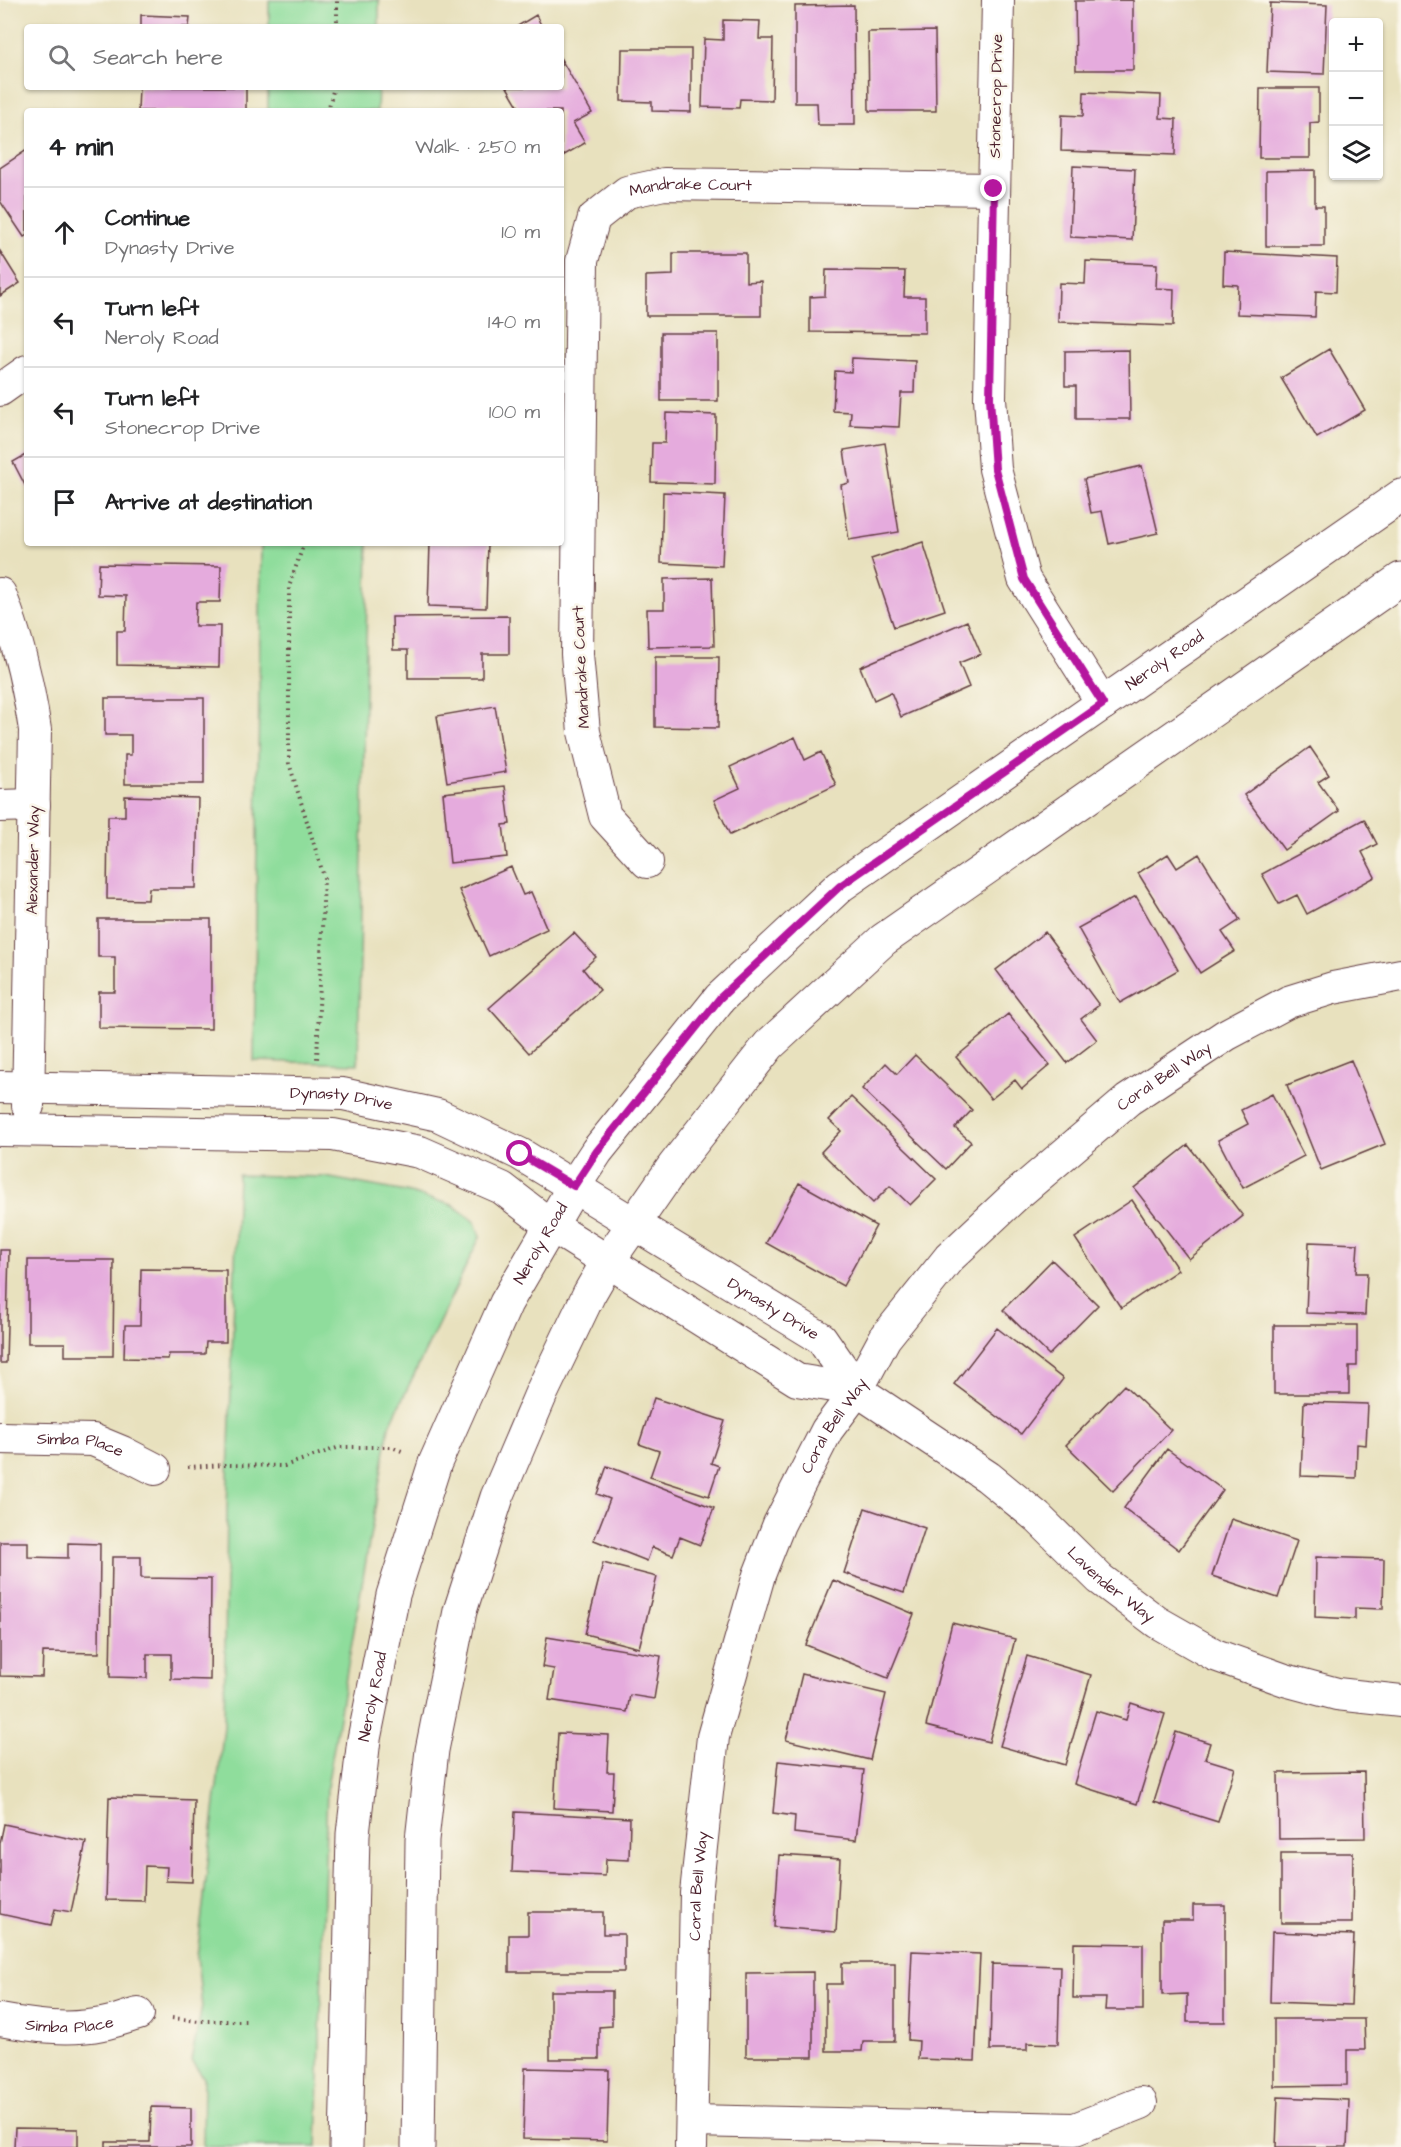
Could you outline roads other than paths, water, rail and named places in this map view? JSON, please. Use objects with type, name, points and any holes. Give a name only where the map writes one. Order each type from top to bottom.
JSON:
[{"type":"street","name":"Stonecrop Drive","points":[[998,0],[990,398],[995,469],[1024,579],[1103,704]]},
{"type":"street","name":"Mandrake Court","points":[[647,862],[605,816],[584,732],[577,654],[582,261],[594,218],[627,192],[664,184],[994,189]]},
{"type":"street","points":[[0,390],[24,373]]},
{"type":"street","name":"Neroly Road","points":[[346,2147],[353,1834],[364,1739],[393,1595],[435,1463],[506,1303],[549,1225],[597,1151],[720,998],[840,886],[1401,496]]},
{"type":"street","points":[[418,2147],[422,1840],[432,1750],[460,1611],[501,1487],[541,1394],[589,1294],[608,1261],[674,1166],[769,1045],[883,940],[1401,579]]},
{"type":"street","name":"Alexander Way","points":[[0,594],[10,619],[27,681],[35,730],[34,805],[14,1131]]},
{"type":"street","points":[[0,806],[34,805]]},
{"type":"street","name":"Coral Bell Way","points":[[692,2134],[696,1893],[713,1737],[759,1575],[779,1524],[827,1430],[857,1390],[885,1338],[949,1258],[1014,1197],[1128,1100],[1226,1035],[1288,1002],[1333,988],[1401,975]]},
{"type":"street","name":"Dynasty Drive","points":[[15,1087],[343,1094],[438,1115],[520,1154],[821,1338],[857,1390]]},
{"type":"street","points":[[14,1131],[333,1136],[420,1152],[502,1188],[549,1225],[797,1380],[857,1390]]},
{"type":"street","name":"Lavender Way","points":[[857,1390],[988,1477],[1037,1517],[1100,1579],[1157,1622],[1215,1655],[1285,1680],[1337,1694],[1401,1701]]},
{"type":"street","name":"Simba Place","points":[[0,1438],[93,1440],[155,1469]]},
{"type":"street","name":"Simba Place","points":[[0,2020],[28,2025],[63,2027],[101,2024],[138,2014]]},
{"type":"street","points":[[692,2134],[1075,2128],[1141,2103]]}]
